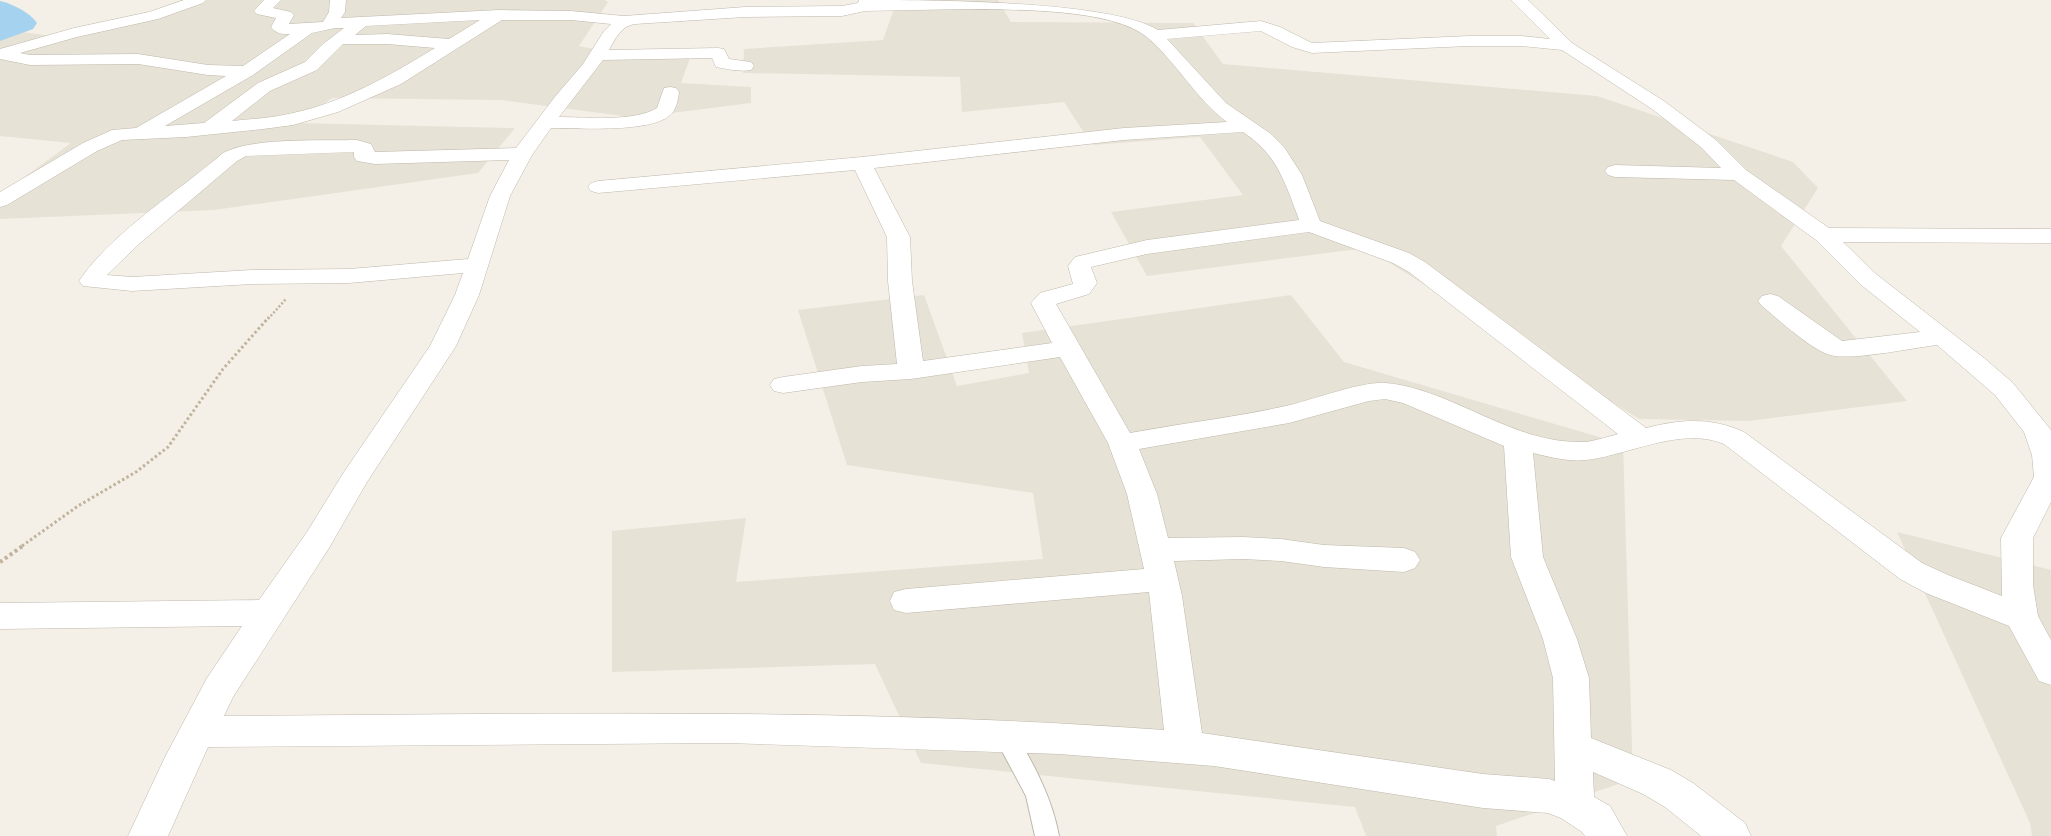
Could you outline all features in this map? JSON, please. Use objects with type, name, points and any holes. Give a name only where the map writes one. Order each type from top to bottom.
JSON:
[{"type":"street","points":[[0,54],[74,33],[153,16],[198,0]]},
{"type":"street","points":[[273,0],[262,11],[286,14],[278,27],[282,29],[326,28],[332,24],[361,22],[392,13],[571,15],[624,21],[647,17],[730,13],[842,11],[866,3],[1009,1],[1071,4],[1113,12],[1130,18],[1154,35],[1222,108],[1276,150],[1287,166],[1310,219],[1308,224]]},
{"type":"street","points":[[332,24],[337,12],[338,0]]},
{"type":"street","points":[[1519,0],[1566,46],[1658,104],[1709,144],[1739,174],[1824,235],[1868,279],[1975,363],[2004,389],[2044,430],[2049,477],[2017,538],[2017,586],[2021,617],[2051,671]]},
{"type":"street","points":[[0,200],[106,138],[119,134],[209,129],[292,119],[332,108],[395,80],[499,15]]},
{"type":"street","points":[[148,836],[220,688],[268,612],[318,540],[354,479],[443,346],[455,324],[478,266],[500,196],[522,154],[598,55],[612,31],[624,21]]},
{"type":"street","points":[[209,129],[264,86],[311,66],[338,40],[361,22]]},
{"type":"street","points":[[1154,35],[1261,26],[1275,30],[1296,44],[1312,48],[1469,41],[1522,41],[1566,46]]},
{"type":"street","points":[[140,132],[247,71],[307,29]]},
{"type":"street","points":[[338,40],[387,39],[451,44]]},
{"type":"street","points":[[598,55],[718,53],[722,63],[745,66]]},
{"type":"street","points":[[0,54],[30,60],[138,59],[208,70],[247,71]]},
{"type":"street","points":[[546,122],[652,118],[663,113],[670,92]]},
{"type":"street","points":[[598,187],[862,163],[1124,134],[1246,126]]},
{"type":"street","points":[[478,266],[349,276],[132,284],[91,281],[92,276],[113,255],[230,157],[241,151],[356,146],[364,148],[364,156],[375,158],[522,154]]},
{"type":"street","points":[[862,163],[897,231],[900,241],[899,259],[902,307],[911,371]]},
{"type":"street","points":[[1615,171],[1739,174]]},
{"type":"street","points":[[1185,748],[1166,596],[1142,494],[1122,443],[1043,303],[1048,298],[1081,289],[1085,283],[1079,266],[1083,262],[1147,247],[1299,228],[1308,224],[1401,258],[1417,267],[1641,438]]},
{"type":"street","points":[[1824,235],[2051,236]]},
{"type":"street","points":[[1770,301],[1824,342],[1837,349],[1852,349],[1942,337]]},
{"type":"street","points":[[783,385],[862,374],[911,371],[1068,348]]},
{"type":"street","points":[[1122,443],[1288,414],[1368,393],[1385,392],[1410,396],[1518,442],[1585,451],[1641,438],[1695,429],[1718,431],[1734,438],[1911,571],[1937,584],[2021,617]]},
{"type":"street","points":[[1518,442],[1527,557],[1560,639],[1571,678],[1575,806]]},
{"type":"street","points":[[906,601],[1158,564],[1244,548],[1281,550],[1324,556],[1404,560]]},
{"type":"street","points":[[0,616],[268,612]]},
{"type":"street","points":[[197,732],[728,728],[1059,738],[1223,752],[1484,791],[1549,796],[1575,806],[1596,819],[1607,836]]},
{"type":"street","points":[[1573,747],[1657,782],[1679,795],[1731,836]]},
{"type":"lane","points":[[1005,736],[1034,785],[1045,818],[1046,836]]},
{"type":"path","points":[[0,562],[78,506],[136,472],[168,447],[223,369],[305,277]]},
{"type":"shaded area","points":[[197,0],[604,0],[608,2],[579,46],[628,56],[690,58],[681,83],[751,87],[751,103],[672,113],[646,119],[501,100],[332,98],[296,123],[515,128],[478,173],[214,210],[0,219],[0,195],[71,143],[0,136],[0,29],[52,36],[123,24]]},
{"type":"shaded area","points":[[897,0],[998,0],[1011,22],[1193,23],[1223,64],[1597,96],[1793,162],[1818,188],[1781,246],[1907,401],[1749,421],[1639,419],[1366,248],[1147,276],[1111,212],[1243,195],[1200,137],[1092,145],[1064,102],[962,112],[960,77],[743,73],[744,49],[883,40]]},
{"type":"shaded area","points":[[924,295],[957,386],[1029,373],[1022,333],[1291,295],[1344,362],[1623,444],[1633,779],[1496,826],[1497,836],[1366,836],[1355,807],[921,763],[875,664],[612,672],[612,531],[746,518],[736,582],[1043,559],[1033,493],[847,465],[798,310]]},
{"type":"shaded area","points":[[1897,532],[2051,570],[2051,836],[2032,836],[2030,823]]},
{"type":"waterway","points":[[0,9],[23,23],[0,32]]}]
